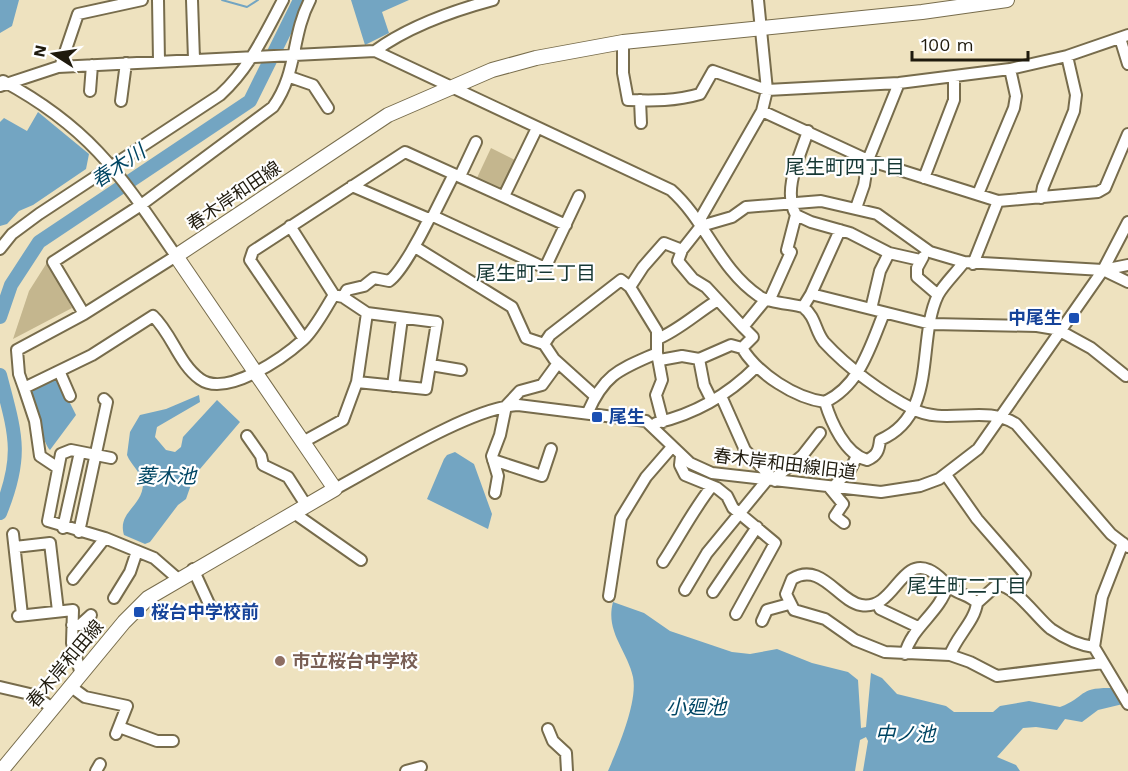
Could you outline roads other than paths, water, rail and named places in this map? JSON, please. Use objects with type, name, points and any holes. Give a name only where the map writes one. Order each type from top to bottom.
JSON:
[{"type":"main road","name":"春木岸和田線","points":[[176,256],[388,115],[450,86],[492,70],[536,58],[623,42],[922,12],[1007,0]]},
{"type":"main road","points":[[176,256],[334,489]]},
{"type":"main road","name":"春木岸和田線","points":[[1,771],[135,609],[177,578],[334,489]]},
{"type":"street","points":[[60,67],[78,14],[142,0]]},
{"type":"street","points":[[158,0],[159,61]]},
{"type":"street","points":[[192,0],[194,59]]},
{"type":"street","points":[[0,249],[12,234],[39,213],[220,95],[235,81],[252,57],[283,0]]},
{"type":"street","points":[[84,314],[53,262],[141,205],[260,119],[284,92],[295,55],[296,36],[310,0]]},
{"type":"street","points":[[375,51],[453,5],[493,0]]},
{"type":"street","points":[[742,348],[753,337],[706,287],[693,279],[678,261],[682,250],[700,223],[762,111],[767,90],[759,29],[758,0]]},
{"type":"street","points":[[623,42],[623,73],[628,100],[670,100],[700,94],[713,71],[767,90],[899,83],[1010,69],[1067,57],[1124,36],[1128,64]]},
{"type":"street","points":[[2,83],[60,67],[92,64],[375,51],[671,190],[700,223],[723,262],[760,298],[803,307],[812,314],[822,340],[858,373],[912,409],[937,417],[1002,416],[1016,424],[1111,534],[1125,545],[1102,597],[1094,647],[1128,704]]},
{"type":"street","points":[[1041,198],[1043,187],[1074,111],[1076,95],[1067,57]]},
{"type":"street","points":[[122,102],[126,63]]},
{"type":"street","points":[[90,91],[92,64]]},
{"type":"street","points":[[978,194],[1014,108],[1016,96],[1010,69]]},
{"type":"street","points":[[924,178],[954,100],[954,76]]},
{"type":"street","points":[[290,77],[313,85],[328,108]]},
{"type":"street","points":[[2,83],[58,113],[93,144],[131,190],[176,256],[84,314],[17,350],[19,374],[35,421],[40,456],[58,468]]},
{"type":"street","points":[[856,208],[864,185],[868,160],[899,83]]},
{"type":"street","points":[[640,100],[641,123]]},
{"type":"street","points":[[762,111],[868,160],[999,201],[1098,192],[1105,188],[1128,134]]},
{"type":"street","points":[[504,196],[537,128]]},
{"type":"street","points":[[808,131],[794,174],[790,204],[796,215],[810,222],[840,230],[889,253],[920,261]]},
{"type":"street","points":[[24,388],[60,373],[153,316],[193,373],[202,381],[224,384],[255,373],[304,339],[339,296],[347,290],[364,286],[374,278],[389,281],[394,278],[407,254],[415,247],[476,142]]},
{"type":"street","points":[[304,339],[250,260],[253,251],[405,152],[566,225]]},
{"type":"street","points":[[352,186],[545,268],[579,196]]},
{"type":"street","points":[[700,223],[732,217],[746,207],[821,201],[877,214],[928,251],[968,263],[1102,270],[1128,265]]},
{"type":"street","points":[[825,402],[834,426],[857,456],[867,460],[874,458],[880,440],[895,432],[912,409],[926,366],[930,324],[938,295],[968,263],[999,201]]},
{"type":"street","points":[[743,327],[768,299],[791,252],[787,250],[796,215]]},
{"type":"street","name":"春木岸和田線旧道","points":[[334,489],[447,430],[506,406],[544,406],[646,421],[681,456],[712,473],[891,492],[920,486],[946,475],[978,449],[1102,270],[1128,222]]},
{"type":"street","points":[[290,226],[339,296],[367,313],[437,322],[426,389],[357,382]]},
{"type":"street","points":[[803,307],[840,230]]},
{"type":"street","points":[[630,287],[643,267],[664,243],[682,250]]},
{"type":"street","points":[[415,247],[512,307],[526,338],[544,344],[558,363],[595,396]]},
{"type":"street","points":[[928,251],[920,261],[916,277],[938,295]]},
{"type":"street","points":[[871,309],[880,271],[889,253]]},
{"type":"street","points":[[1102,270],[1113,278],[1128,282]]},
{"type":"street","points":[[544,344],[550,335],[621,280],[630,287],[654,324],[662,380],[656,395],[663,422]]},
{"type":"street","points":[[811,294],[930,324],[1037,326],[1061,331],[1091,348],[1126,376]]},
{"type":"street","points":[[657,339],[674,332],[681,323],[718,300]]},
{"type":"street","points":[[303,442],[344,420],[357,382],[367,313]]},
{"type":"street","points":[[825,402],[847,387],[858,373],[884,313]]},
{"type":"street","points":[[393,386],[402,318]]},
{"type":"street","points":[[588,412],[595,396],[617,370],[659,357],[682,356],[699,359],[731,345],[742,348],[756,367],[805,396],[825,402]]},
{"type":"street","points":[[699,359],[704,385],[716,398],[745,450],[772,480]]},
{"type":"street","points":[[495,493],[498,476],[492,456],[501,435],[506,406],[520,391],[542,385],[558,363]]},
{"type":"street","points":[[431,365],[461,370]]},
{"type":"street","points":[[650,425],[694,412],[756,367]]},
{"type":"street","points":[[60,373],[70,396]]},
{"type":"street","points":[[79,532],[107,402],[104,399]]},
{"type":"street","points":[[685,590],[707,553],[740,512],[772,480],[802,456],[820,433]]},
{"type":"street","points":[[247,436],[261,456],[263,465],[288,477],[306,505]]},
{"type":"street","points":[[609,596],[621,518],[646,477],[672,447]]},
{"type":"street","points":[[493,460],[542,476],[551,448]]},
{"type":"street","points":[[111,458],[70,450],[61,454],[48,521],[63,528],[105,538],[154,558],[177,578]]},
{"type":"street","points":[[63,528],[80,452]]},
{"type":"street","points":[[681,456],[682,471],[726,496],[734,508],[776,543],[736,614]]},
{"type":"street","points":[[844,523],[835,516],[843,504],[831,487],[850,470],[857,456]]},
{"type":"street","points":[[946,475],[977,519],[1025,574],[1014,593]]},
{"type":"street","points":[[663,562],[687,524],[689,514],[712,486]]},
{"type":"street","points":[[294,513],[361,560]]},
{"type":"street","points":[[713,592],[757,527]]},
{"type":"street","points":[[13,534],[20,616],[73,610],[72,643],[81,674]]},
{"type":"street","points":[[73,579],[105,538]]},
{"type":"street","points":[[15,547],[50,543],[58,611]]},
{"type":"street","points":[[114,598],[130,572],[137,551]]},
{"type":"street","points":[[193,569],[210,606]]},
{"type":"street","points":[[977,603],[929,570],[913,569],[878,604],[854,603],[831,584],[805,574],[798,575],[788,586],[786,594],[794,610],[825,619],[872,648],[905,654],[950,655],[997,676],[1103,663]]},
{"type":"street","points":[[905,654],[918,627],[935,612],[948,585]]},
{"type":"street","points":[[950,655],[977,603],[998,585],[1003,585],[1014,593],[1053,631],[1070,640],[1094,647]]},
{"type":"street","points":[[762,621],[767,610],[789,604]]},
{"type":"street","points":[[878,604],[880,609],[918,627]]},
{"type":"street","points":[[72,625],[80,625],[91,615]]},
{"type":"street","points":[[70,686],[85,697],[127,706],[118,730],[157,741],[173,741]]},
{"type":"street","points":[[0,687],[33,695],[52,708]]},
{"type":"street","points":[[548,729],[553,741],[566,753],[567,771]]},
{"type":"street","points":[[406,771],[421,767]]},
{"type":"water","points":[[0,0],[19,0],[12,26],[0,33]]},
{"type":"water","points":[[351,0],[409,0],[382,12],[389,33],[365,45]]},
{"type":"water","points":[[38,112],[89,154],[86,169],[33,205],[19,211],[7,224],[0,226],[0,122],[4,118],[27,131]]},
{"type":"water","points":[[58,379],[76,415],[50,450],[38,421],[32,390]]},
{"type":"water","name":"菱木池","points":[[199,395],[200,402],[157,427],[155,437],[166,450],[175,452],[181,447],[183,437],[217,400],[240,422],[194,476],[186,499],[178,505],[150,542],[145,544],[124,535],[124,520],[139,498],[143,484],[141,476],[127,455],[130,432],[140,415],[166,409]]},
{"type":"water","points":[[455,452],[474,464],[492,514],[488,529],[427,499],[444,459]]},
{"type":"water","name":"小廻池","points":[[613,602],[644,613],[670,631],[732,652],[750,654],[777,649],[812,663],[848,672],[858,680],[861,728],[866,727],[871,673],[882,678],[897,694],[946,706],[954,712],[993,712],[1000,706],[1029,701],[1060,707],[1088,691],[1102,688],[1114,688],[1123,704],[1098,710],[1082,722],[1065,719],[1057,730],[1023,728],[997,757],[1016,765],[1020,771],[863,771],[868,741],[866,737],[860,740],[855,771],[608,771],[626,725],[634,687],[630,667],[614,632],[611,613]]},
{"type":"waterway","points":[[222,0],[247,7],[258,0]]},
{"type":"waterway","name":"春木川","points":[[0,317],[11,285],[39,242],[250,101],[300,0]]},
{"type":"waterway","points":[[153,4],[153,14]]},
{"type":"waterway","points":[[542,135],[556,141]]},
{"type":"waterway","name":"春木川","points":[[0,375],[15,444],[12,475],[0,513]]},
{"type":"place","name":"中尾生","points":[[1074,318]]},
{"type":"place","name":"尾生","points":[[597,417]]},
{"type":"place","name":"桜台中学校前","points":[[139,612]]},
{"type":"place","name":"市立桜台中学校","points":[[280,661]]},
{"type":"district","name":"尾生町四丁目","points":[[845,167]]},
{"type":"district","name":"尾生町三丁目","points":[[536,273]]},
{"type":"district","name":"尾生町二丁目","points":[[967,586]]},
{"type":"water label","name":"中ノ池","points":[[905,734]]}]
